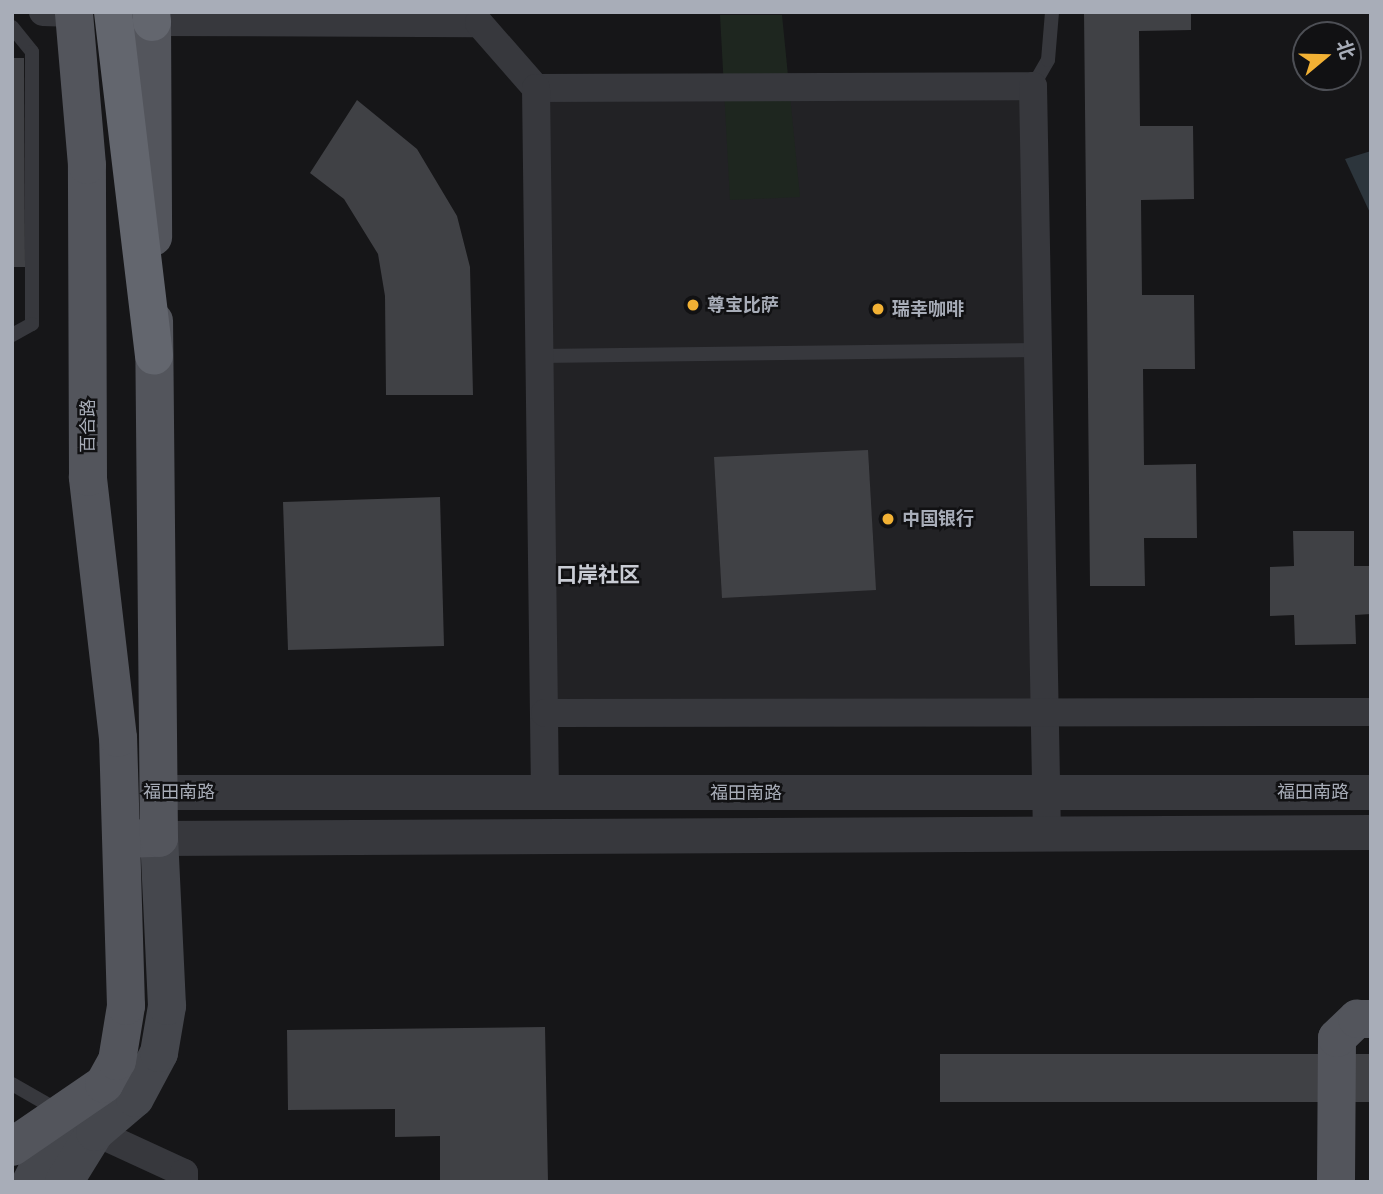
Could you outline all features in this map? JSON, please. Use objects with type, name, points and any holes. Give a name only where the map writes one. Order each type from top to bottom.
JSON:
[{"type":"highway","points":[[113,12],[154,356]]},
{"type":"main road","name":"百合路","points":[[74,13],[87,165],[88,477],[111,646],[140,792]]},
{"type":"main road","name":"百合路","points":[[12,1147],[80,1123],[104,1084],[125,1031],[141,839],[140,792],[154,356],[151,17]]},
{"type":"main road","points":[[1336,1182],[1337,1038],[1357,1019],[1371,1019]]},
{"type":"main road","points":[[31,1182],[80,1123]]},
{"type":"main road","points":[[64,1182],[80,1123]]},
{"type":"street","points":[[43,12],[74,13]]},
{"type":"street","points":[[151,17],[481,18],[536,88],[545,791]]},
{"type":"street","points":[[536,88],[1033,86],[1047,833]]},
{"type":"street","points":[[545,713],[1371,712]]},
{"type":"street","name":"福田南路","points":[[140,792],[1047,789],[1371,792]]},
{"type":"street","points":[[141,839],[1371,832]]},
{"type":"street","points":[[80,1123],[184,1173],[184,1182]]},
{"type":"lane","points":[[1033,86],[1048,60],[1052,12]]},
{"type":"lane","points":[[12,27],[32,52],[32,324],[12,335]]},
{"type":"lane","points":[[540,356],[1038,350]]},
{"type":"lane","points":[[12,1084],[80,1123]]},
{"type":"shaded area","points":[[720,15],[782,15],[800,197],[730,200]]},
{"type":"shaded area","points":[[1033,86],[1045,711],[545,713],[536,88]]},
{"type":"shaded area","points":[[1371,151],[1371,215],[1345,159]]},
{"type":"building","points":[[1084,12],[1191,12],[1191,30],[1139,31],[1140,126],[1193,126],[1194,199],[1141,200],[1142,295],[1194,295],[1195,369],[1143,369],[1144,465],[1196,464],[1197,538],[1144,538],[1145,586],[1090,586]]},
{"type":"building","points":[[12,58],[24,58],[25,267],[12,267]]},
{"type":"building","points":[[357,100],[417,149],[457,216],[470,267],[473,395],[386,395],[385,296],[378,254],[344,199],[310,173]]},
{"type":"building","points":[[868,450],[876,590],[722,598],[714,457]]},
{"type":"building","points":[[440,497],[444,646],[288,650],[283,502]]},
{"type":"building","points":[[1293,531],[1354,531],[1354,566],[1371,566],[1371,614],[1355,615],[1356,644],[1295,645],[1294,615],[1270,616],[1270,567],[1294,566]]},
{"type":"building","points":[[545,1027],[548,1182],[440,1182],[440,1136],[395,1137],[395,1109],[288,1110],[287,1030]]},
{"type":"building","points":[[940,1054],[1371,1054],[1371,1102],[940,1102]]},
{"type":"place","name":"尊宝比萨","points":[[693,305]]},
{"type":"place","name":"瑞幸咖啡","points":[[878,309]]},
{"type":"place","name":"中国银行","points":[[888,519]]},
{"type":"district","name":"口岸社区","points":[[598,575]]}]
